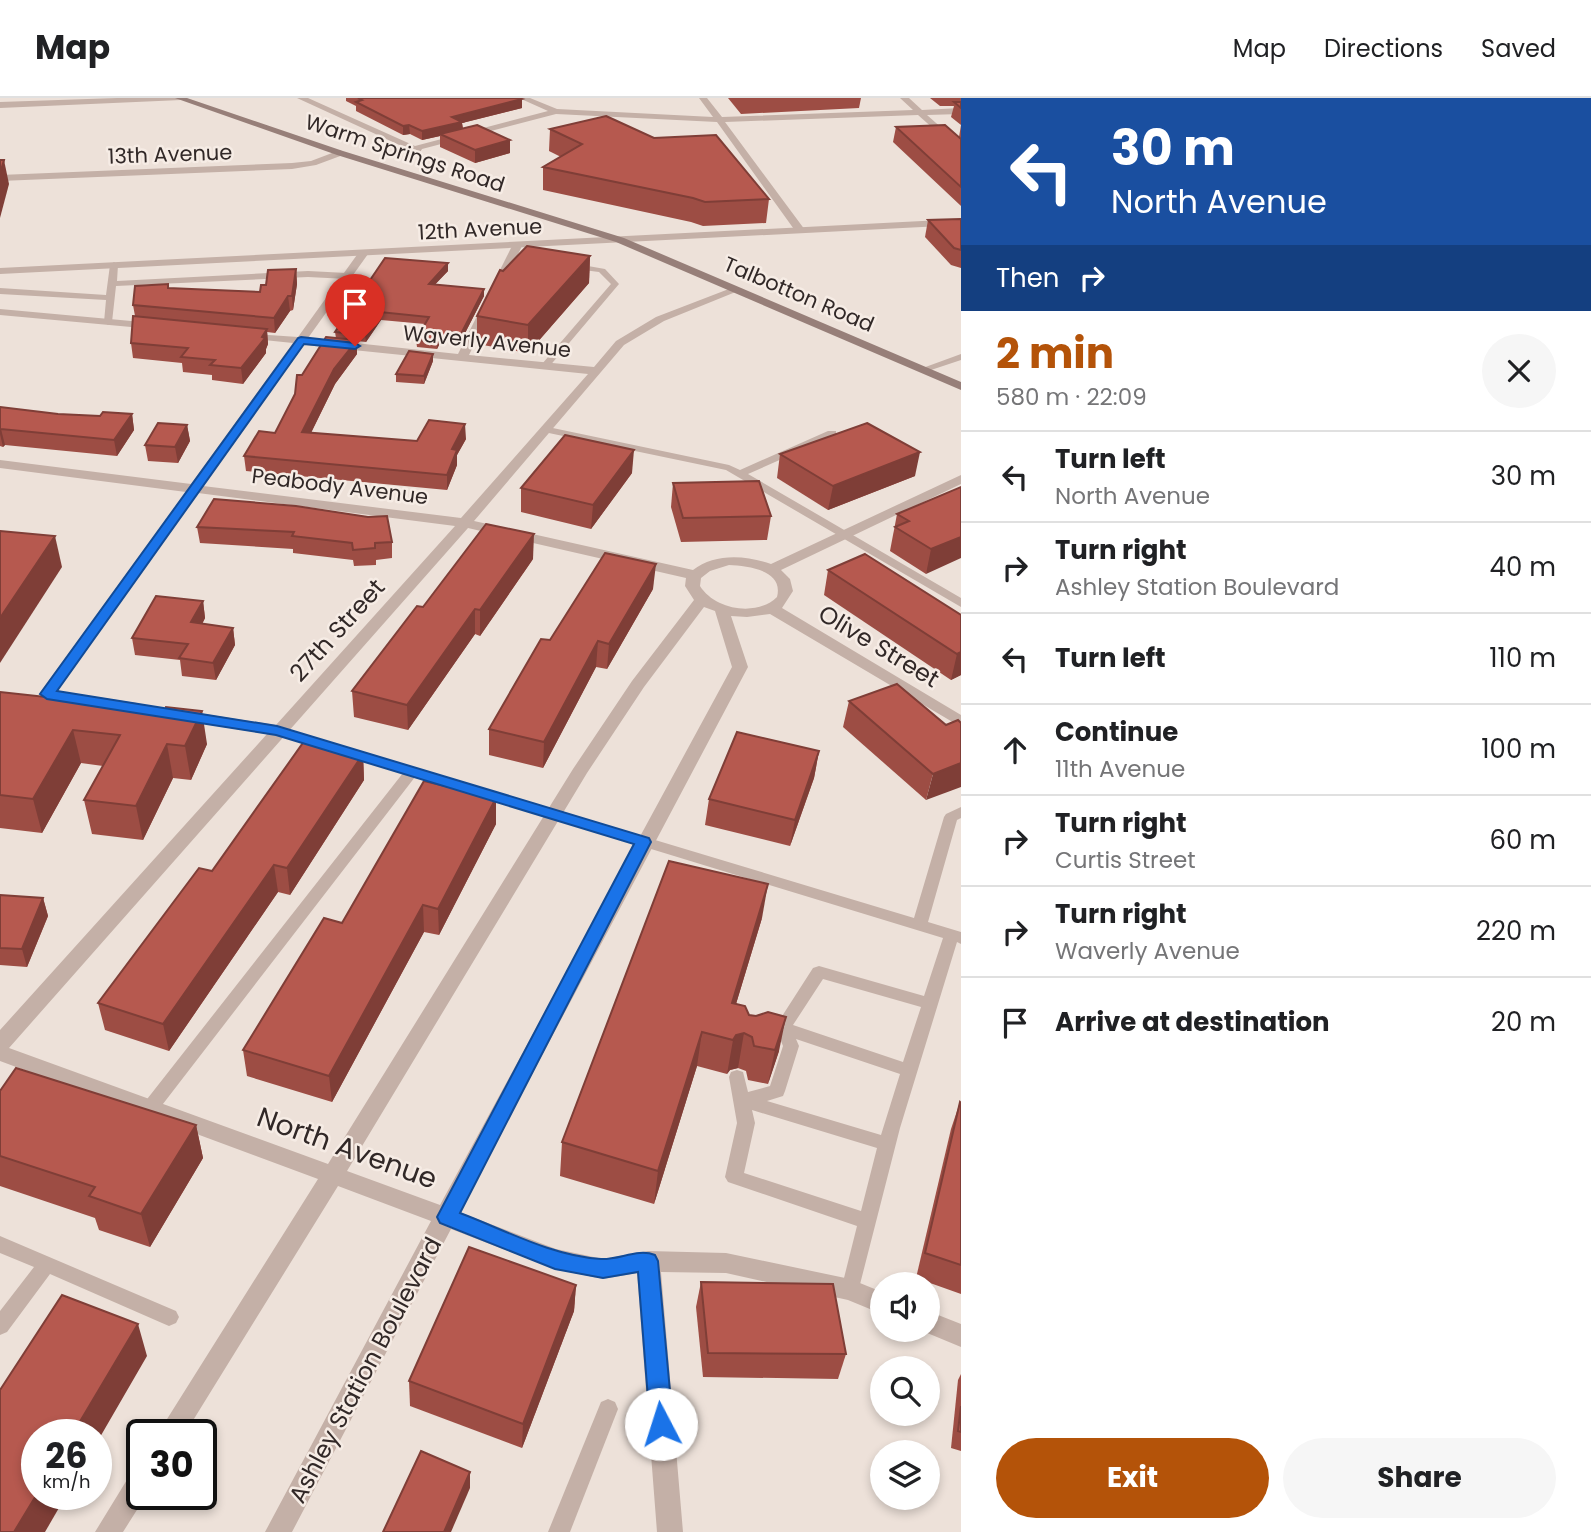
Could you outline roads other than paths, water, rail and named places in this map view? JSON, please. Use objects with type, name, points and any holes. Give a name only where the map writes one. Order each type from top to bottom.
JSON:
[{"type":"main road","name":"Warm Springs Road","points":[[180,98],[340,153],[620,240]]},
{"type":"main road","name":"Talbotton Road","points":[[620,240],[961,386]]},
{"type":"street","points":[[0,105],[180,98]]},
{"type":"street","points":[[301,98],[416,150],[556,111]]},
{"type":"street","points":[[523,98],[556,111],[720,120],[961,111]]},
{"type":"street","points":[[703,98],[800,230]]},
{"type":"street","points":[[904,98],[961,150]]},
{"type":"street","name":"13th Avenue","points":[[0,178],[292,166],[313,163],[340,153]]},
{"type":"street","name":"12th Avenue","points":[[0,271],[961,222]]},
{"type":"street","points":[[462,357],[516,264],[517,246]]},
{"type":"street","points":[[142,709],[47,694],[363,254]]},
{"type":"street","name":"27th Street","points":[[0,1044],[277,730],[548,430],[620,343],[638,330],[680,309],[738,289]]},
{"type":"street","points":[[0,312],[163,327]]},
{"type":"street","name":"Waverly Avenue","points":[[232,334],[594,372]]},
{"type":"street","name":"Peabody Avenue","points":[[0,464],[465,523]]},
{"type":"street","points":[[771,569],[961,479]]},
{"type":"street","points":[[465,523],[694,575]]},
{"type":"street","points":[[728,561],[743,561],[771,569],[787,585],[787,594],[773,609],[749,614],[722,611],[701,601],[691,583],[694,575],[702,568],[728,561]]},
{"type":"street","points":[[180,1419],[334,1175],[554,815],[661,649],[701,601]]},
{"type":"street","name":"Olive Street","points":[[773,609],[961,722]]},
{"type":"street","name":"Ashley Station Boulevard","points":[[278,1532],[643,842],[740,667],[722,611]]},
{"type":"street","points":[[169,713],[277,730]]},
{"type":"street","name":"North Avenue","points":[[0,1053],[555,1259],[603,1269],[648,1261],[726,1263],[850,1290],[870,1298]]},
{"type":"street","points":[[648,1261],[670,1532]]},
{"type":"street","points":[[940,1327],[961,1336]]},
{"type":"street","points":[[108,1532],[126,1504]]},
{"type":"lane","points":[[108,322],[114,265]]},
{"type":"lane","points":[[545,366],[615,284],[611,275],[596,268],[559,266]]},
{"type":"lane","points":[[112,284],[308,274],[347,276]]},
{"type":"lane","points":[[0,291],[110,299]]},
{"type":"lane","points":[[925,369],[961,357]]},
{"type":"lane","points":[[548,430],[729,468],[961,603]]},
{"type":"lane","points":[[740,474],[832,433]]},
{"type":"lane","points":[[277,730],[956,937],[930,1003],[909,1070],[850,1290]]},
{"type":"lane","points":[[150,1108],[412,771]]},
{"type":"lane","points":[[919,926],[951,817],[961,812]]},
{"type":"lane","points":[[749,1042],[783,1028],[819,972],[930,1003]]},
{"type":"lane","points":[[783,1028],[909,1070]]},
{"type":"lane","points":[[743,1100],[777,1091],[791,1046],[783,1028]]},
{"type":"lane","points":[[737,1077],[746,1122],[734,1177],[867,1221]]},
{"type":"lane","points":[[743,1100],[887,1144]]},
{"type":"lane","points":[[0,1244],[169,1317]]},
{"type":"lane","points":[[0,1326],[47,1264]]},
{"type":"lane","points":[[559,1532],[608,1409]]}]
